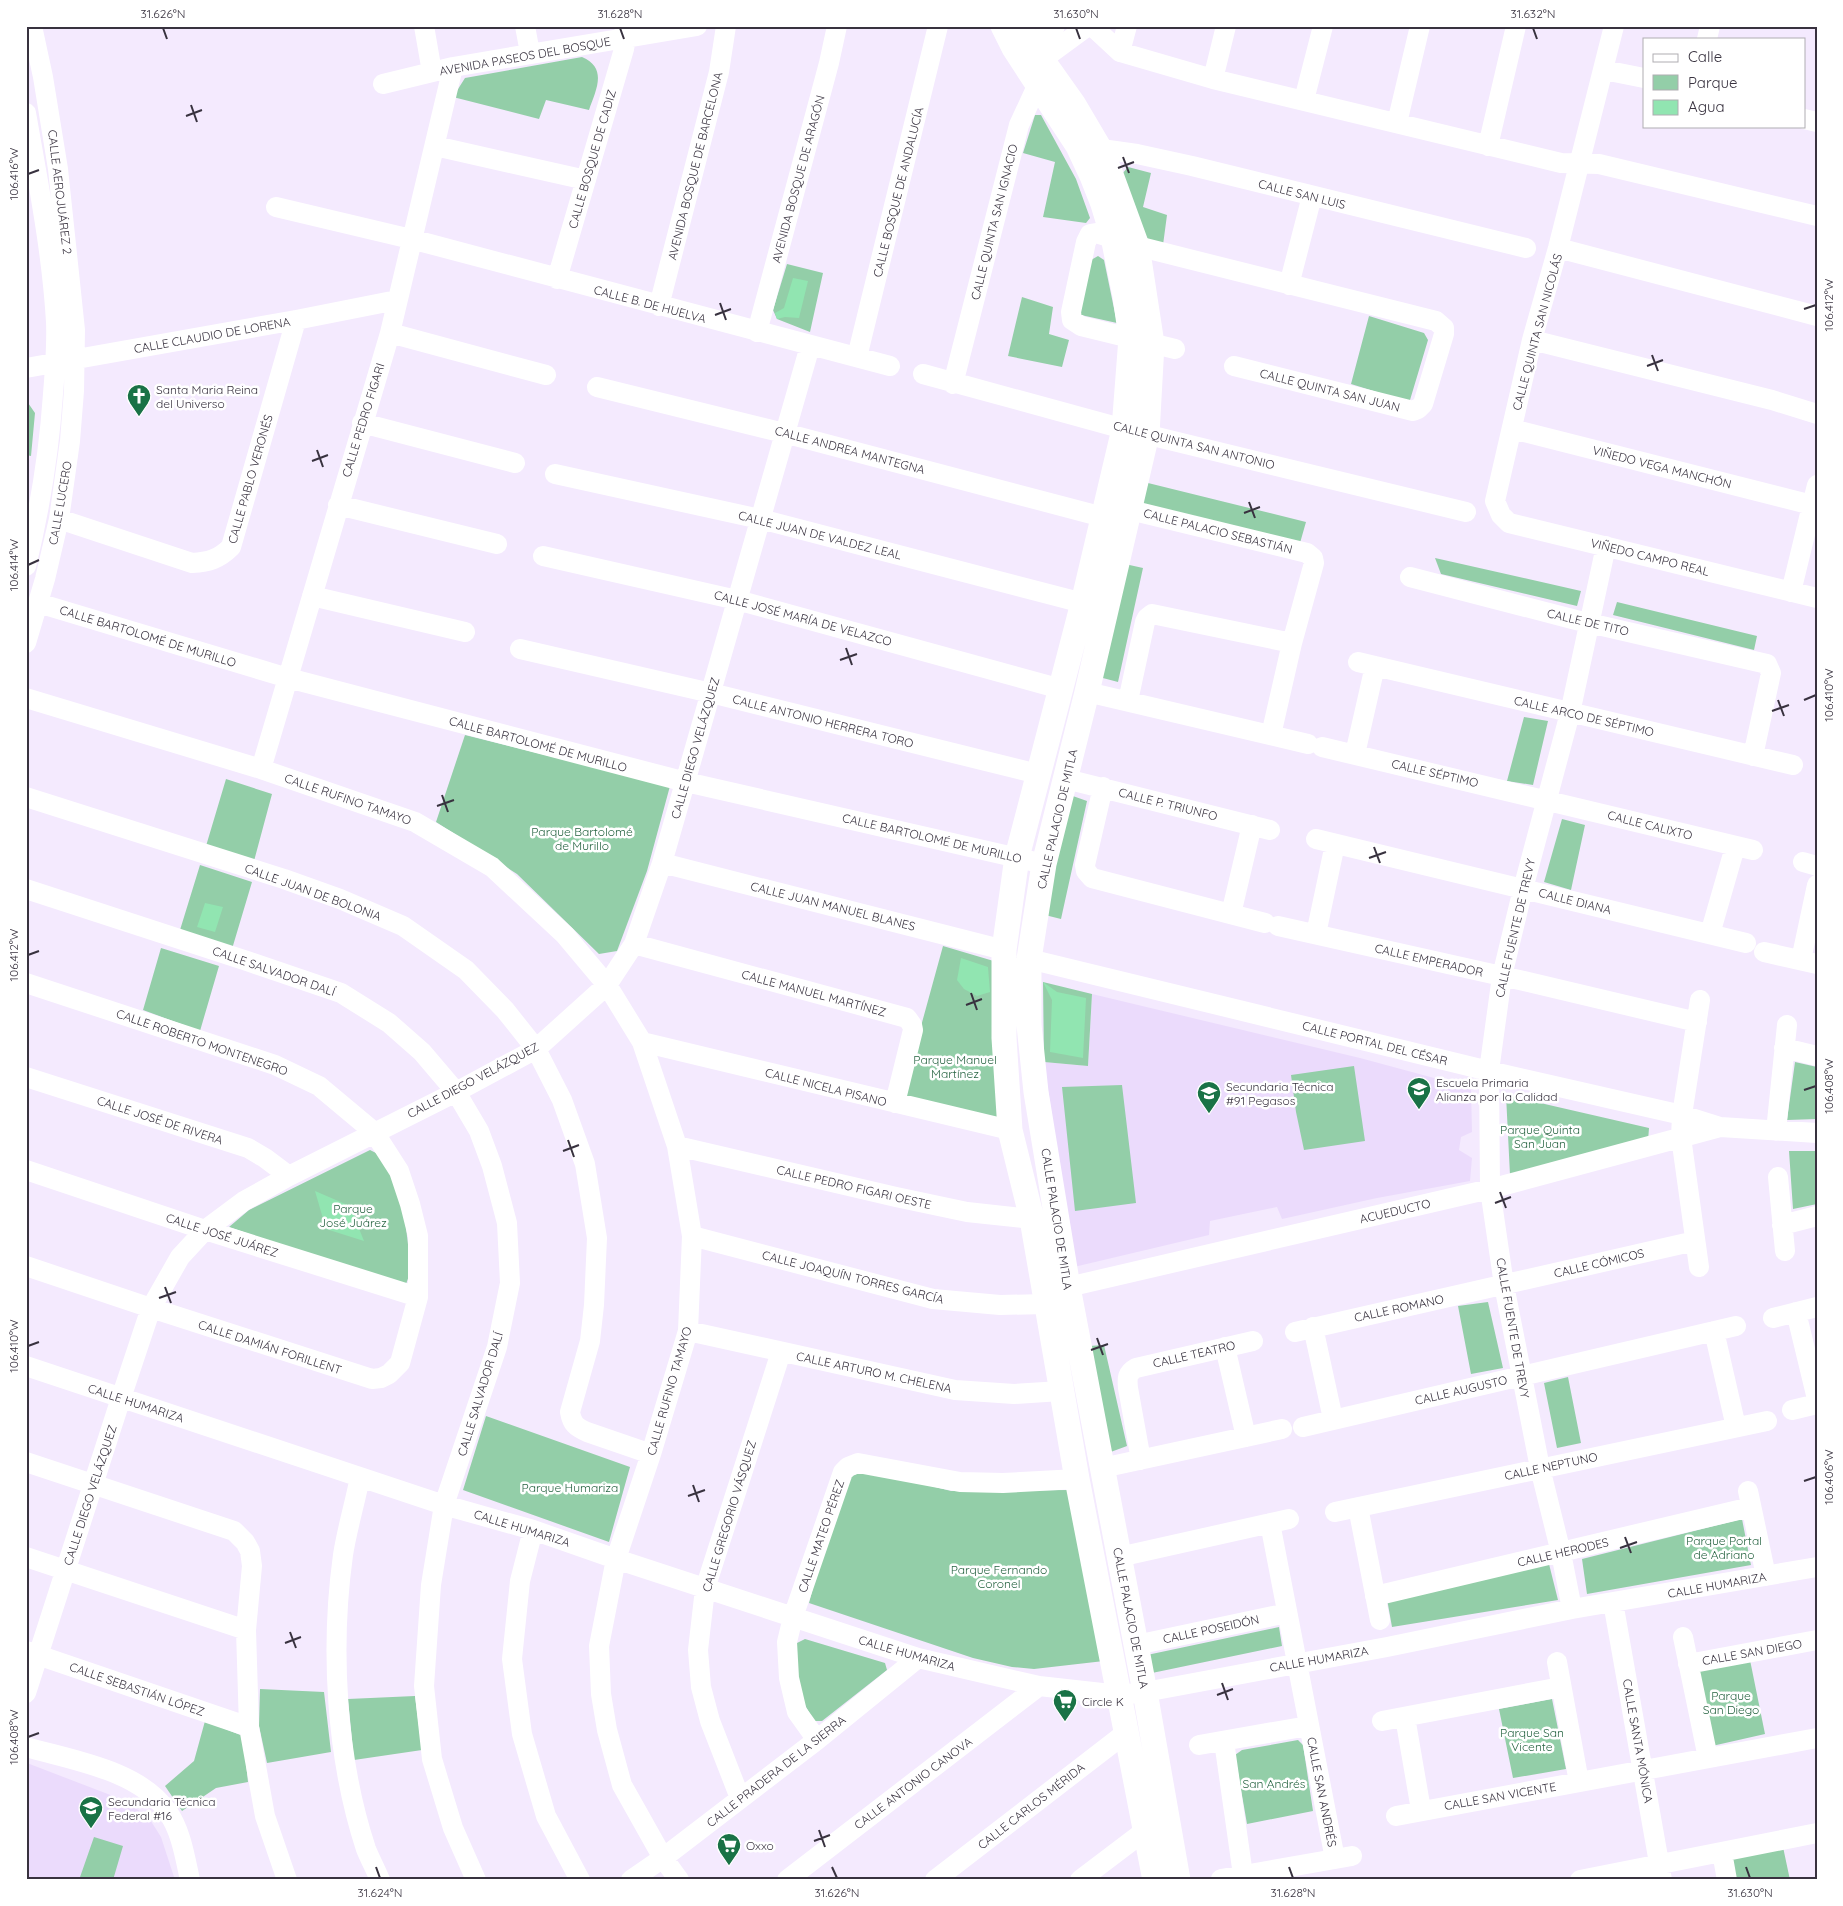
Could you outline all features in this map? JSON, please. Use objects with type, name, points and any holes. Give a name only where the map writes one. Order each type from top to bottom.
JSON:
[{"type":"main road","name":"CALLE PALACIO DE MITLA","points":[[1003,26],[1014,48],[1036,55],[1074,105],[1089,148],[1113,238],[1125,296],[1153,344]]},
{"type":"main road","name":"CALLE PALACIO DE MITLA","points":[[1089,148],[1136,246],[1153,344],[1135,431],[1130,510],[1044,864],[1029,959],[1030,1025],[1036,1092],[1068,1287],[1145,1692],[1178,1880]]},
{"type":"main road","name":"CALLE PALACIO DE MITLA","points":[[1135,431],[1103,517],[1083,603],[1017,857],[1004,950],[1004,1038],[1010,1130],[1032,1219],[1077,1479],[1155,1880]]},
{"type":"street","name":"CALLE AEROJUÁREZ 2","points":[[32,26],[43,77],[58,169],[75,330],[65,362]]},
{"type":"street","points":[[424,26],[432,72]]},
{"type":"street","points":[[525,26],[530,53]]},
{"type":"street","name":"AVENIDA PASEOS DEL BOSQUE","points":[[383,84],[452,67],[530,53],[625,32],[697,26]]},
{"type":"street","name":"AVENIDA BOSQUE DE BARCELONA","points":[[659,306],[719,72],[726,26]]},
{"type":"street","name":"AVENIDA BOSQUE DE ARAGÓN","points":[[757,332],[837,26]]},
{"type":"street","name":"CALLE BOSQUE DE ANDALUCÍA","points":[[857,357],[938,26]]},
{"type":"street","points":[[1036,55],[1055,26]]},
{"type":"street","points":[[1036,55],[1088,26]]},
{"type":"street","points":[[1092,26],[1120,52],[1213,79],[1560,163],[1599,164],[1817,216]]},
{"type":"street","points":[[1120,52],[1127,26]]},
{"type":"street","points":[[1213,79],[1226,26]]},
{"type":"street","points":[[1304,100],[1323,26]]},
{"type":"street","points":[[1397,123],[1420,26]]},
{"type":"street","points":[[1488,146],[1516,26]]},
{"type":"street","name":"CALLE QUINTA SAN NICOLÁS","points":[[1495,501],[1532,340],[1558,248],[1614,26]]},
{"type":"street","name":"CALLE BOSQUE DE CADIZ","points":[[557,279],[586,180],[625,32]]},
{"type":"street","name":"CALLE QUINTA SAN IGNACIO","points":[[953,384],[1036,55]]},
{"type":"street","name":"CALLE PEDRO FIGARI","points":[[261,769],[390,333],[452,67]]},
{"type":"street","points":[[1604,70],[1643,78]]},
{"type":"street","name":"CALLE AEROJUÁREZ 2","points":[[26,112],[56,323],[65,362]]},
{"type":"street","points":[[435,146],[586,180]]},
{"type":"street","name":"CALLE SAN LUIS","points":[[1089,148],[1137,154],[1192,166],[1526,248]]},
{"type":"street","points":[[1289,284],[1312,196]]},
{"type":"street","name":"CALLE B. DE HUELVA","points":[[276,207],[411,239],[890,366]]},
{"type":"street","name":"CALLE QUINTA SAN JUAN","points":[[1153,344],[1081,326],[1072,320],[1071,312],[1087,237],[1096,233],[1136,246],[1436,321],[1441,324],[1444,334],[1422,406],[1413,411],[1234,366]]},
{"type":"street","points":[[1558,248],[1817,316]]},
{"type":"street","name":"CALLE CLAUDIO DE LORENA","points":[[26,368],[397,300]]},
{"type":"street","name":"CALLE PABLO VERONÉS","points":[[59,519],[192,563],[205,562],[220,557],[231,547],[296,320]]},
{"type":"street","points":[[390,333],[546,375]]},
{"type":"street","points":[[1532,340],[1772,400],[1817,414]]},
{"type":"street","name":"CALLE DIEGO VELÁZQUEZ","points":[[26,1693],[32,1653],[66,1570],[120,1398],[152,1308],[180,1257],[205,1230],[244,1201],[288,1176],[456,1092],[536,1049],[607,985],[634,944],[662,862],[686,782],[810,346]]},
{"type":"street","name":"CALLE LUCERO","points":[[26,643],[38,604],[59,519],[70,441],[65,362]]},
{"type":"street","name":"CALLE LUCERO","points":[[26,566],[42,494],[51,429],[65,362]]},
{"type":"street","name":"CALLE QUINTA SAN ANTONIO","points":[[923,374],[953,384],[1135,431],[1466,512]]},
{"type":"street","name":"CALLE ANDREA MANTEGNA","points":[[597,387],[784,433],[1103,517]]},
{"type":"street","points":[[362,423],[515,463]]},
{"type":"street","name":"VIÑEDO VEGA MANCHÓN","points":[[1512,430],[1812,505]]},
{"type":"street","name":"CALLE JUAN DE VALDEZ LEAL","points":[[556,474],[760,519],[1083,603]]},
{"type":"street","points":[[1791,592],[1817,485]]},
{"type":"street","name":"VIÑEDO CAMPO REAL","points":[[1495,501],[1501,514],[1510,523],[1817,598]]},
{"type":"street","points":[[338,505],[497,544]]},
{"type":"street","name":"CALLE PALACIO SEBASTIÁN","points":[[1130,510],[1307,552],[1313,558],[1314,563],[1292,643]]},
{"type":"street","name":"CALLE FUENTE DE TREVY","points":[[1572,1609],[1561,1553],[1540,1468],[1504,1285],[1490,1189],[1489,1071],[1502,976],[1522,889],[1548,800],[1570,713],[1606,546]]},
{"type":"street","name":"CALLE JOSÉ MARÍA DE VELAZCO","points":[[543,556],[737,600],[1061,688]]},
{"type":"street","name":"CALLE DE TITO","points":[[1410,577],[1590,623],[1767,664],[1771,673],[1754,756]]},
{"type":"street","points":[[312,596],[465,632]]},
{"type":"street","name":"CALLE BARTOLOMÉ DE MURILLO","points":[[38,604],[288,678],[686,782],[1044,864]]},
{"type":"street","points":[[1128,701],[1145,622],[1152,614],[1292,643],[1271,735]]},
{"type":"street","name":"CALLE ANTONIO HERRERA TORO","points":[[520,649],[711,693],[1038,774]]},
{"type":"street","name":"CALLE ARCO DE SÉPTIMO","points":[[1355,754],[1366,664],[1793,765]]},
{"type":"street","name":"CALLE SÉPTIMO","points":[[1087,692],[1548,800]]},
{"type":"street","name":"CALLE RUFINO TAMAYO","points":[[26,698],[261,769],[415,822],[492,867],[565,935],[607,985],[642,1042],[677,1146],[692,1236],[688,1331],[651,1454],[616,1559],[599,1646],[601,1694],[607,1730],[622,1785],[663,1858],[679,1880]]},
{"type":"street","name":"CALLE P. TRIUNFO","points":[[1066,779],[1261,828],[1231,914]]},
{"type":"street","name":"CALLE EMPERADOR","points":[[1103,787],[1085,865],[1086,871],[1092,878],[1271,924],[1696,1022]]},
{"type":"street","name":"CALLE JUAN DE BOLONIA","points":[[26,798],[284,879],[340,899],[403,926],[466,970],[505,1010],[536,1049],[562,1100],[585,1164],[597,1238],[594,1305],[590,1341],[570,1412],[572,1421],[577,1428],[651,1454]]},
{"type":"street","name":"CALLE CALIXTO","points":[[1548,800],[1744,849],[1710,934]]},
{"type":"street","name":"CALLE DIANA","points":[[1316,934],[1325,841],[1746,943]]},
{"type":"street","name":"CALLE JUAN MANUEL BLANES","points":[[662,862],[1004,950]]},
{"type":"street","points":[[1764,952],[1809,962],[1817,886]]},
{"type":"street","name":"CALLE SALVADOR DALÍ","points":[[26,889],[248,961],[340,994],[389,1023],[422,1052],[456,1092],[479,1132],[492,1166],[507,1222],[510,1283],[497,1348],[444,1505],[431,1585],[424,1686],[432,1760],[453,1828],[476,1880]]},
{"type":"street","name":"CALLE MANUEL MARTÍNEZ","points":[[634,944],[907,1018],[913,1030],[895,1103]]},
{"type":"street","name":"CALLE PORTAL DEL CÉSAR","points":[[1029,959],[1682,1116],[1720,1127]]},
{"type":"street","name":"CALLE ROBERTO MONTENEGRO","points":[[26,982],[275,1065],[319,1086],[374,1132],[399,1171],[418,1236],[418,1297],[400,1363],[389,1374]]},
{"type":"street","points":[[1699,1267],[1681,1137],[1682,1116],[1700,1000]]},
{"type":"street","points":[[1776,1131],[1787,1025]]},
{"type":"street","name":"CALLE NICELA PISANO","points":[[642,1042],[1010,1130]]},
{"type":"street","points":[[1784,1048],[1817,1056]]},
{"type":"street","name":"CALLE JOSÉ DE RIVERA","points":[[26,1077],[248,1148],[265,1158],[288,1176]]},
{"type":"street","points":[[1720,1127],[1817,1133]]},
{"type":"street","name":"ACUEDUCTO","points":[[1068,1287],[1490,1189],[1720,1127]]},
{"type":"street","name":"CALLE PEDRO FIGARI OESTE","points":[[677,1146],[958,1210],[1032,1219]]},
{"type":"street","name":"CALLE JOSÉ JUÁREZ","points":[[26,1170],[205,1230],[418,1297]]},
{"type":"street","points":[[1778,1176],[1785,1250]]},
{"type":"street","points":[[1782,1225],[1817,1216]]},
{"type":"street","name":"CALLE JOAQUÍN TORRES GARCÍA","points":[[692,1236],[933,1299],[1000,1305],[1046,1304]]},
{"type":"street","name":"CALLE CÓMICOS","points":[[1504,1285],[1695,1241]]},
{"type":"street","name":"CALLE DAMIÁN FORILLENT","points":[[26,1266],[372,1380],[389,1374]]},
{"type":"street","name":"CALLE ROMANO","points":[[1334,1419],[1304,1329],[1504,1285]]},
{"type":"street","points":[[1773,1318],[1817,1307]]},
{"type":"street","points":[[1796,1312],[1817,1399]]},
{"type":"street","name":"CALLE AUGUSTO","points":[[1302,1426],[1736,1326]]},
{"type":"street","name":"CALLE ARTURO M. CHELENA","points":[[688,1331],[955,1390],[1014,1394],[1061,1391]]},
{"type":"street","points":[[1714,1331],[1736,1427]]},
{"type":"street","name":"CALLE TEATRO","points":[[1141,1460],[1127,1378],[1130,1372],[1136,1368],[1253,1341]]},
{"type":"street","points":[[1225,1347],[1246,1436]]},
{"type":"street","name":"CALLE GREGORIO VÁSQUEZ","points":[[740,1798],[710,1721],[702,1686],[698,1650],[705,1588],[781,1352]]},
{"type":"street","name":"CALLE HUMARIZA","points":[[26,1366],[444,1505],[532,1530],[918,1658],[1039,1686],[1120,1694],[1145,1692],[1387,1647],[1572,1609],[1817,1567]]},
{"type":"street","points":[[1792,1410],[1817,1404]]},
{"type":"street","name":"CALLE NEPTUNO","points":[[1335,1512],[1767,1420]]},
{"type":"street","points":[[1102,1468],[1282,1429]]},
{"type":"street","points":[[26,1462],[234,1531],[241,1536],[250,1551],[252,1566],[246,1630],[248,1727],[266,1816],[287,1880]]},
{"type":"street","name":"CALLE MATEO PÉREZ","points":[[816,1740],[797,1712],[789,1678],[787,1642],[793,1618],[843,1472],[853,1464],[858,1463],[960,1482],[1003,1484],[1077,1479]]},
{"type":"street","points":[[360,1477],[343,1555],[337,1625],[339,1727],[352,1796],[366,1850],[380,1880]]},
{"type":"street","name":"CALLE HERODES","points":[[1376,1596],[1561,1553],[1749,1499],[1766,1576]]},
{"type":"street","points":[[1358,1508],[1380,1620]]},
{"type":"street","name":"CALLE SAN ANDRÉS","points":[[1119,1557],[1279,1521],[1287,1613],[1298,1663],[1308,1726],[1344,1858],[1221,1879]]},
{"type":"street","points":[[532,1530],[520,1581],[512,1659],[522,1734],[546,1816],[580,1880]]},
{"type":"street","points":[[26,1557],[246,1630]]},
{"type":"street","name":"CALLE SANTA MÓNICA","points":[[1613,1602],[1661,1872]]},
{"type":"street","name":"CALLE POSEIDÓN","points":[[1136,1645],[1287,1613]]},
{"type":"street","name":"CALLE SAN DIEGO","points":[[1683,1637],[1708,1758]]},
{"type":"street","name":"CALLE SAN DIEGO","points":[[1688,1664],[1817,1640]]},
{"type":"street","name":"CALLE SEBASTIÁN LÓPEZ","points":[[32,1653],[248,1727]]},
{"type":"street","name":"CALLE PRADERA DE LA SIERRA","points":[[631,1880],[663,1858],[816,1740],[918,1658]]},
{"type":"street","points":[[1556,1662],[1579,1782]]},
{"type":"street","name":"CALLE ANTONIO CANOVA","points":[[787,1880],[1039,1686]]},
{"type":"street","points":[[1382,1721],[1561,1687]]},
{"type":"street","points":[[1405,1717],[1421,1810]]},
{"type":"street","name":"CALLE SAN ANDRÉS","points":[[1199,1745],[1308,1726]]},
{"type":"street","name":"CALLE CARLOS MÉRIDA","points":[[935,1880],[1127,1732]]},
{"type":"street","points":[[1643,1770],[1817,1738]]},
{"type":"street","points":[[1224,1741],[1243,1875]]},
{"type":"street","points":[[26,1747],[123,1775],[153,1794],[168,1812],[182,1842],[190,1880]]},
{"type":"street","name":"CALLE SAN VICENTE","points":[[1396,1816],[1643,1770]]},
{"type":"street","points":[[1080,1880],[1146,1830]]},
{"type":"street","points":[[1593,1879],[1661,1872],[1722,1852],[1817,1833]]},
{"type":"street","points":[[1722,1852],[1727,1880]]},
{"type":"shaded area","name":"Secundaria Técnica #91 Pegasos","points":[[1092,994],[1360,1058],[1471,1088],[1472,1132],[1461,1137],[1459,1150],[1472,1158],[1470,1181],[1377,1198],[1282,1219],[1277,1207],[1210,1221],[1209,1235],[1074,1267],[1044,1062],[1088,1066]]},
{"type":"shaded area","name":"Secundaria Técnica Federal #16","points":[[27,1763],[126,1801],[149,1818],[161,1837],[175,1880],[26,1880]]},
{"type":"green space","points":[[582,57],[595,67],[598,80],[589,110],[546,100],[539,119],[453,97],[465,78]]},
{"type":"green space","points":[[1035,115],[1041,115],[1076,179],[1090,218],[1086,223],[1043,217],[1055,162],[1023,153]]},
{"type":"green space","points":[[1128,167],[1151,173],[1143,207],[1167,215],[1163,245],[1144,239],[1122,174]]},
{"type":"green space","points":[[1098,256],[1104,260],[1117,323],[1081,315],[1077,305],[1091,260]]},
{"type":"green space","points":[[787,264],[823,273],[810,332],[777,319],[773,310]]},
{"type":"green space","points":[[1022,297],[1053,307],[1049,334],[1069,340],[1062,367],[1008,356]]},
{"type":"green space","points":[[1369,316],[1424,333],[1428,340],[1410,400],[1406,401],[1351,384]]},
{"type":"green space","points":[[26,400],[35,413],[31,456],[26,455]]},
{"type":"green space","points":[[1148,483],[1306,522],[1300,543],[1140,508]]},
{"type":"green space","points":[[1435,558],[1581,591],[1577,606],[1441,574]]},
{"type":"green space","points":[[1125,564],[1143,568],[1118,682],[1099,677]]},
{"type":"green space","points":[[1617,602],[1757,636],[1754,650],[1613,615]]},
{"type":"green space","points":[[1524,717],[1548,721],[1533,785],[1507,781]]},
{"type":"green space","name":"Parque Bartolomé de Murillo","points":[[465,735],[670,786],[647,871],[617,951],[599,954],[517,874],[436,822]]},
{"type":"green space","points":[[226,779],[272,794],[254,861],[206,846]]},
{"type":"green space","points":[[1070,795],[1087,801],[1061,919],[1041,914]]},
{"type":"green space","points":[[1562,819],[1585,825],[1571,890],[1544,882]]},
{"type":"green space","points":[[200,865],[252,882],[232,949],[180,930]]},
{"type":"green space","name":"Parque Manuel Martínez","points":[[943,946],[997,962],[1000,1123],[901,1099]]},
{"type":"green space","points":[[161,948],[219,966],[200,1031],[143,1010]]},
{"type":"green space","points":[[1043,982],[1092,994],[1088,1066],[1044,1062]]},
{"type":"green space","points":[[1795,1062],[1817,1067],[1817,1119],[1787,1120]]},
{"type":"green space","points":[[1354,1066],[1365,1141],[1304,1150],[1291,1075]]},
{"type":"green space","points":[[1122,1085],[1136,1203],[1075,1211],[1062,1087]]},
{"type":"green space","name":"Parque Quinta San Juan","points":[[1506,1095],[1649,1128],[1648,1141],[1510,1175]]},
{"type":"green space","name":"Parque José Juárez","points":[[370,1150],[382,1156],[403,1202],[411,1270],[405,1287],[229,1227],[249,1210]]},
{"type":"green space","points":[[1789,1151],[1817,1151],[1817,1204],[1793,1209]]},
{"type":"green space","points":[[1488,1302],[1503,1368],[1471,1374],[1458,1306]]},
{"type":"green space","points":[[1104,1345],[1127,1446],[1108,1453],[1089,1346]]},
{"type":"green space","points":[[1568,1377],[1581,1443],[1557,1448],[1544,1383]]},
{"type":"green space","name":"Parque Humariza","points":[[486,1416],[630,1467],[609,1542],[463,1490]]},
{"type":"green space","name":"Parque Fernando Coronel","points":[[872,1471],[951,1491],[1070,1490],[1104,1661],[1034,1669],[1012,1667],[973,1658],[809,1603],[838,1492],[852,1476]]},
{"type":"green space","name":"Parque Portal de Adriano","points":[[1742,1519],[1751,1565],[1587,1594],[1582,1559]]},
{"type":"green space","points":[[1549,1564],[1558,1600],[1392,1627],[1387,1599]]},
{"type":"green space","points":[[1279,1627],[1282,1646],[1152,1673],[1147,1655]]},
{"type":"green space","points":[[805,1639],[885,1663],[887,1670],[822,1721],[814,1721],[802,1700],[797,1675],[795,1644]]},
{"type":"green space","name":"Parque San Diego","points":[[1750,1660],[1765,1734],[1712,1746],[1698,1670]]},
{"type":"green space","points":[[260,1689],[324,1692],[331,1752],[267,1763],[259,1726]]},
{"type":"green space","points":[[415,1696],[422,1750],[354,1760],[348,1699]]},
{"type":"green space","name":"Parque San Vicente","points":[[1552,1699],[1566,1769],[1513,1778],[1499,1709]]},
{"type":"green space","points":[[205,1721],[243,1736],[248,1782],[216,1788],[182,1811],[165,1786],[194,1761]]},
{"type":"green space","name":"San Andrés","points":[[1298,1740],[1303,1745],[1313,1811],[1247,1824],[1235,1755],[1242,1750]]},
{"type":"green space","points":[[94,1837],[123,1846],[113,1880],[79,1880]]},
{"type":"green space","points":[[1783,1847],[1790,1880],[1734,1880],[1730,1859]]},
{"type":"water","points":[[793,278],[808,281],[799,318],[785,317],[777,319],[775,313],[784,308]]},
{"type":"water","points":[[205,903],[223,907],[215,932],[197,927]]},
{"type":"water","points":[[961,958],[988,967],[990,992],[977,996],[964,989],[957,980]]},
{"type":"water","points":[[1043,982],[1057,992],[1086,998],[1083,1058],[1050,1052],[1052,1000]]},
{"type":"water","points":[[315,1191],[350,1206],[364,1241],[326,1229]]},
{"type":"place","name":"Santa Maria Reina del Universo","points":[[139,417]]},
{"type":"place","name":"Escuela Primaria Alianza por la Calidad","points":[[1419,1110]]},
{"type":"place","name":"Secundaria Técnica #91 Pegasos","points":[[1209,1114]]},
{"type":"place","name":"Circle K","points":[[1065,1722]]},
{"type":"place","name":"Secundaria Técnica Federal #16","points":[[91,1829]]},
{"type":"place","name":"Oxxo","points":[[729,1866]]}]
